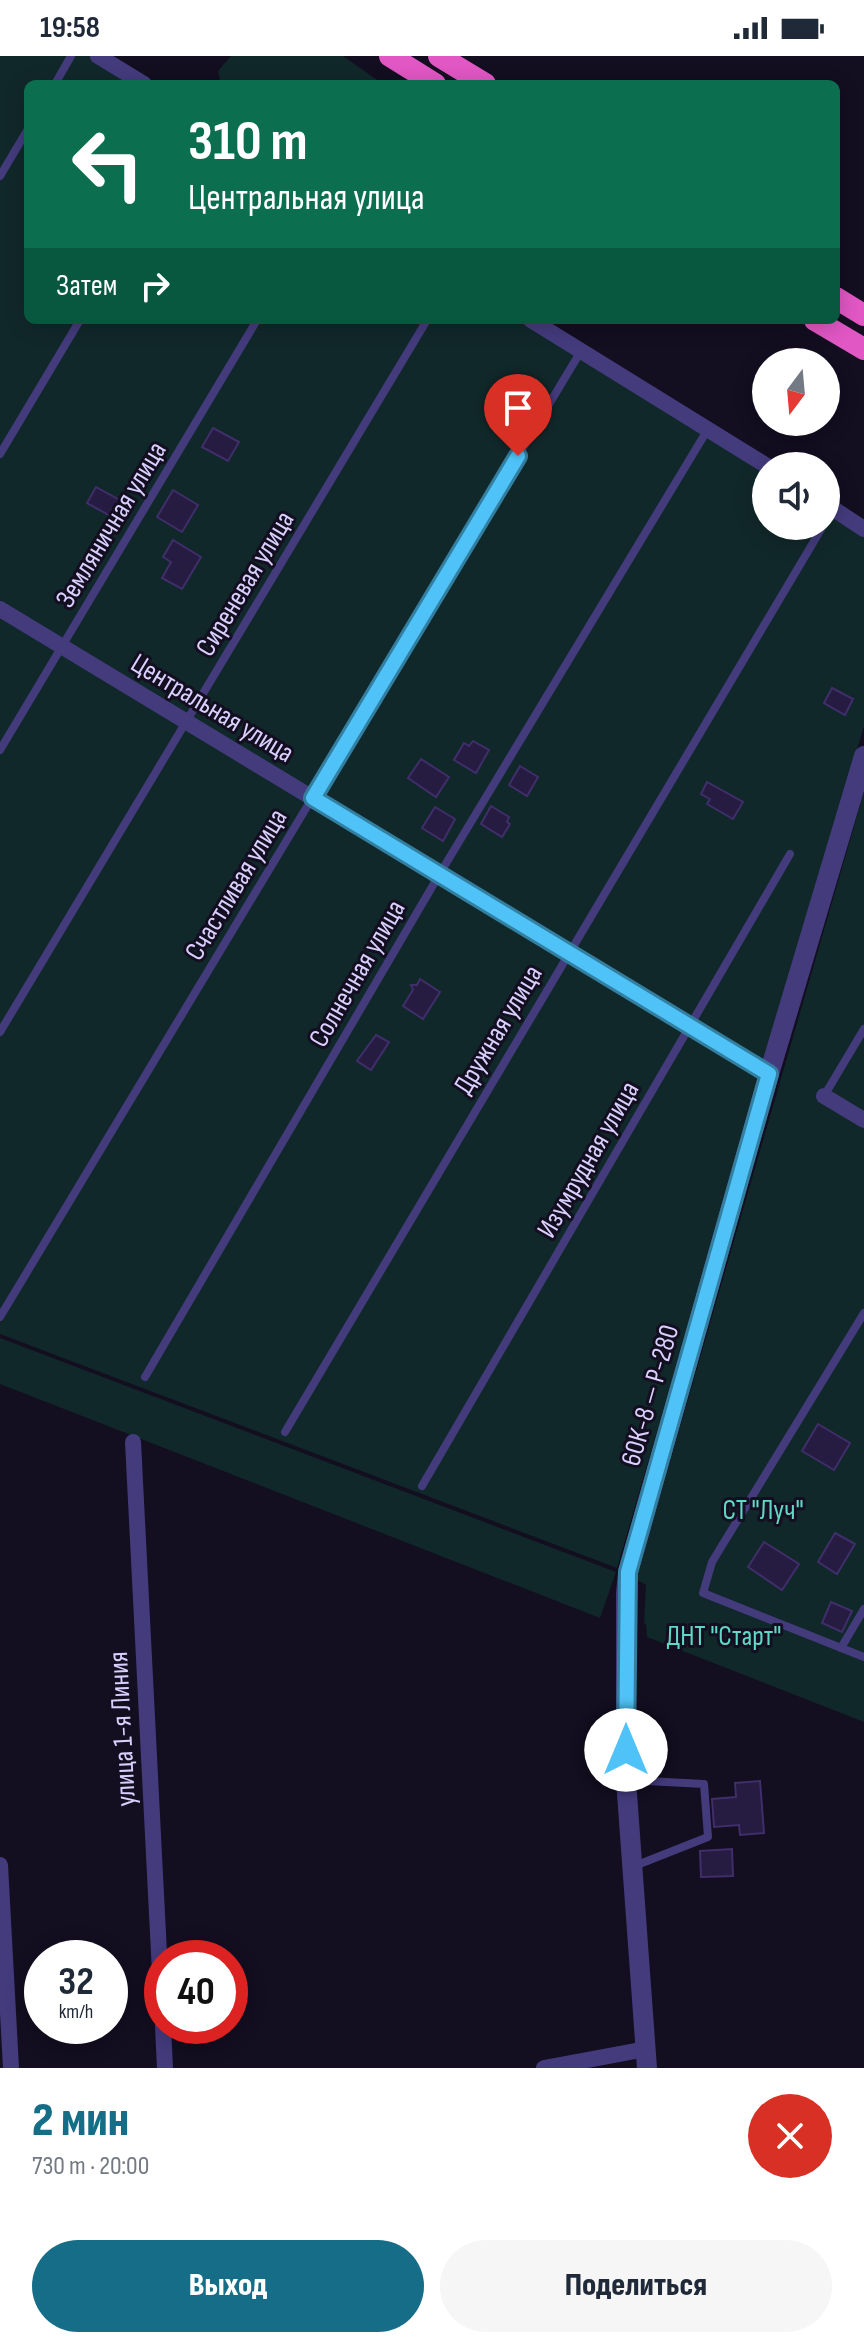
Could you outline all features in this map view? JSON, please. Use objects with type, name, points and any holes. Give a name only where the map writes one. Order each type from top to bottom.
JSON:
[{"type":"highway","points":[[390,56],[429,80]]},
{"type":"highway","points":[[439,56],[478,80]]},
{"type":"highway","points":[[840,300],[864,315]]},
{"type":"highway","points":[[822,324],[864,349]]},
{"type":"street","points":[[98,56],[137,80]]},
{"type":"street","points":[[537,324],[752,456]]},
{"type":"street","points":[[840,520],[864,529]]},
{"type":"street","name":"Центральная улица","points":[[0,609],[769,1074]]},
{"type":"street","name":"60К-8 — Р-280","points":[[646,2058],[626,1780],[628,1572],[769,1074],[864,756]]},
{"type":"street","points":[[824,1096],[864,1120]]},
{"type":"street","name":"улица 1-я Линия","points":[[133,1442],[158,1940]]},
{"type":"street","points":[[0,1865],[11,2068]]},
{"type":"street","points":[[164,2044],[165,2068]]},
{"type":"street","points":[[544,2068],[646,2058]]},
{"type":"lane","points":[[57,80],[71,56]]},
{"type":"lane","points":[[0,176],[24,136]]},
{"type":"lane","points":[[0,454],[78,324]]},
{"type":"lane","name":"Земляничная улица","points":[[0,750],[255,324]]},
{"type":"lane","name":"Сиреневая улица","points":[[0,1032],[425,324]]},
{"type":"lane","name":"Счастливая улица","points":[[0,1317],[581,351]]},
{"type":"lane","name":"Солнечная улица","points":[[145,1377],[439,875],[709,428]]},
{"type":"lane","name":"Дружная улица","points":[[285,1432],[812,540]]},
{"type":"lane","name":"Изумрудная улица","points":[[422,1486],[790,854]]},
{"type":"lane","points":[[824,1096],[864,1029]]},
{"type":"lane","points":[[864,1313],[712,1562],[703,1593],[864,1657]]},
{"type":"lane","points":[[841,1648],[864,1609]]},
{"type":"lane","points":[[626,1780],[704,1784],[708,1837],[632,1868]]},
{"type":"green space","points":[[0,56],[104,56],[143,80],[24,80],[24,324],[545,324],[754,452],[752,540],[840,540],[840,504],[864,519],[864,726],[617,1568],[0,1334]]},
{"type":"green space","points":[[231,56],[343,56],[377,80],[220,80],[218,71]]},
{"type":"green space","name":"СТ \"Луч\"","points":[[864,792],[864,1722],[647,1637],[644,1623],[646,1585],[636,1579]]},
{"type":"green space","points":[[0,1338],[616,1572],[600,1618],[0,1384]]},
{"type":"building","points":[[213,428],[239,442],[228,461],[202,447]]},
{"type":"building","points":[[96,487],[123,502],[114,518],[87,503]]},
{"type":"building","points":[[173,490],[198,505],[182,532],[157,517]]},
{"type":"building","points":[[173,540],[201,557],[182,589],[162,578],[171,562],[163,557]]},
{"type":"building","points":[[832,688],[853,699],[845,715],[824,703]]},
{"type":"building","points":[[473,741],[489,750],[476,773],[454,760],[464,743],[469,746]]},
{"type":"building","points":[[421,759],[449,777],[436,797],[408,778]]},
{"type":"building","points":[[520,766],[538,777],[527,796],[509,785]]},
{"type":"building","points":[[707,782],[743,802],[733,819],[707,804],[710,799],[701,794]]},
{"type":"building","points":[[491,806],[509,817],[507,822],[510,824],[502,837],[481,824]]},
{"type":"building","points":[[435,807],[455,819],[443,841],[422,828]]},
{"type":"building","points":[[420,979],[440,992],[423,1019],[403,1006],[413,990],[411,985],[417,985]]},
{"type":"building","points":[[376,1035],[389,1042],[371,1070],[357,1061]]},
{"type":"building","points":[[818,1424],[850,1443],[834,1470],[802,1451]]},
{"type":"building","points":[[835,1533],[855,1544],[837,1574],[818,1562]]},
{"type":"building","points":[[764,1542],[799,1564],[782,1590],[748,1567]]},
{"type":"building","points":[[831,1602],[852,1611],[842,1632],[822,1623]]},
{"type":"building","points":[[760,1781],[764,1833],[740,1835],[739,1825],[714,1827],[712,1799],[736,1797],[735,1783]]},
{"type":"building","points":[[732,1849],[733,1876],[701,1877],[700,1851]]},
{"type":"route","points":[[518,456],[313,798],[769,1074],[628,1572],[626,1750]]},
{"type":"park label","name":"ДНТ \"Старт\"","points":[[724,1635]]}]
